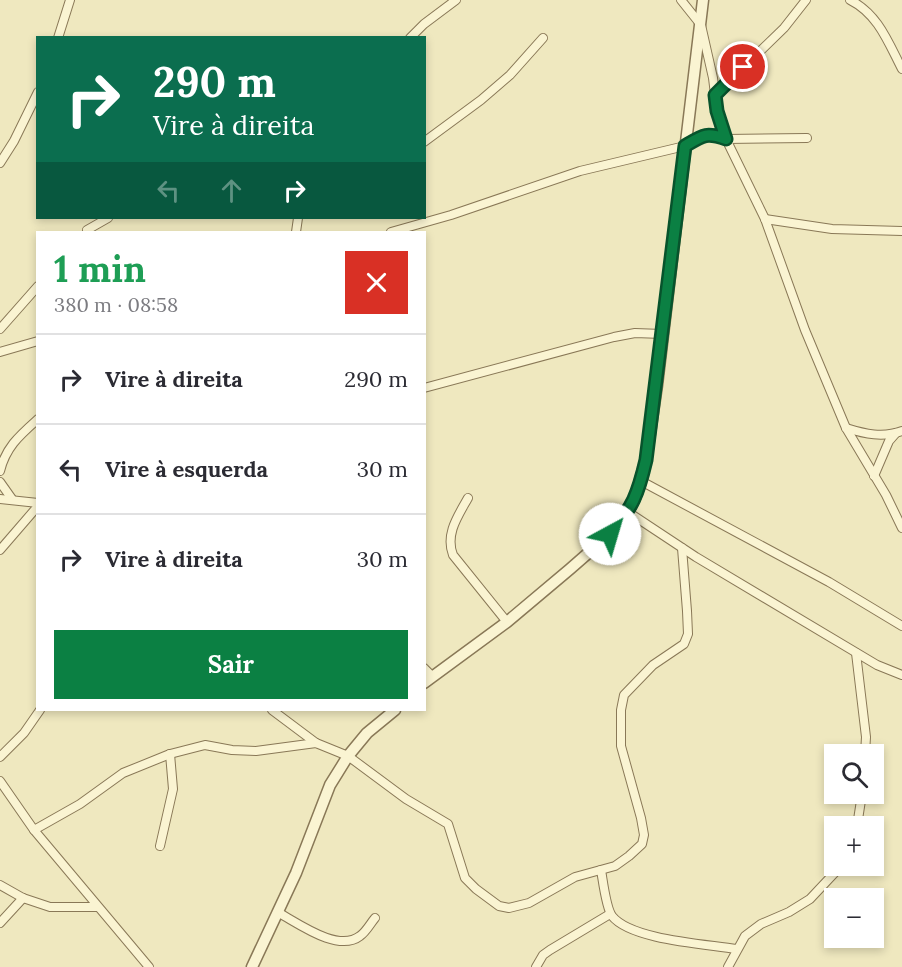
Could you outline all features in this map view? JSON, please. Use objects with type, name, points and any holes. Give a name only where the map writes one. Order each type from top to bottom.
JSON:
[{"type":"street","points":[[59,36],[70,0]]},
{"type":"street","points":[[412,36],[456,0]]},
{"type":"street","points":[[681,0],[701,25],[713,78],[717,111],[726,139],[765,219],[791,297],[846,428],[902,528]]},
{"type":"street","points":[[427,676],[507,622],[610,534],[628,512],[641,482],[652,422],[703,0]]},
{"type":"street","points":[[715,95],[784,28],[806,0]]},
{"type":"street","points":[[850,0],[868,11],[879,25],[902,69]]},
{"type":"street","points":[[426,141],[481,100],[510,75],[543,38]]},
{"type":"street","points":[[0,163],[14,141],[36,96]]},
{"type":"street","points":[[395,231],[451,215],[580,171],[685,146],[700,136],[709,134],[726,139],[807,138]]},
{"type":"street","points":[[86,231],[106,219]]},
{"type":"street","points":[[765,219],[832,229],[902,231]]},
{"type":"street","points":[[0,329],[36,288]]},
{"type":"street","points":[[426,387],[614,337],[635,333],[662,334]]},
{"type":"street","points":[[0,352],[36,341]]},
{"type":"street","points":[[0,471],[4,456],[12,444],[36,421]]},
{"type":"street","points":[[846,428],[866,435],[899,432]]},
{"type":"street","points":[[874,476],[888,441],[899,432]]},
{"type":"street","points":[[0,482],[12,499]]},
{"type":"street","points":[[641,482],[830,582],[902,626]]},
{"type":"street","points":[[468,498],[453,527],[449,546],[453,555],[507,622]]},
{"type":"street","points":[[0,499],[36,504]]},
{"type":"street","points":[[0,550],[36,506]]},
{"type":"street","points":[[628,512],[682,548],[877,665],[902,675]]},
{"type":"street","points":[[275,711],[316,743],[348,756],[398,794],[448,824],[465,878],[499,906],[508,908],[519,906],[575,877],[615,866],[642,844],[644,835],[641,818],[621,746],[621,710],[624,695],[653,665],[684,644],[688,634],[682,548]]},
{"type":"street","points":[[856,652],[866,744]]},
{"type":"street","points":[[0,757],[24,733],[39,711]]},
{"type":"street","points":[[252,967],[279,913],[330,785],[348,756],[367,733],[394,711]]},
{"type":"street","points":[[34,830],[80,804],[123,773],[170,754],[205,745],[232,750],[256,751],[316,743]]},
{"type":"street","points":[[160,846],[173,789],[170,754]]},
{"type":"street","points":[[0,781],[34,830],[148,967]]},
{"type":"street","points":[[601,870],[610,914],[623,926],[640,933],[736,949]]},
{"type":"street","points":[[728,967],[745,936],[761,924],[789,912],[810,899],[832,876]]},
{"type":"street","points":[[0,885],[23,898],[50,907],[97,907]]},
{"type":"street","points":[[0,923],[23,898]]},
{"type":"street","points":[[279,913],[325,938],[344,942],[359,938],[375,918]]},
{"type":"street","points":[[536,967],[543,955],[610,914]]},
{"type":"route","points":[[610,534],[628,512],[635,498],[646,460],[685,146],[700,136],[709,134],[726,139],[717,111],[715,95],[743,67]]}]
